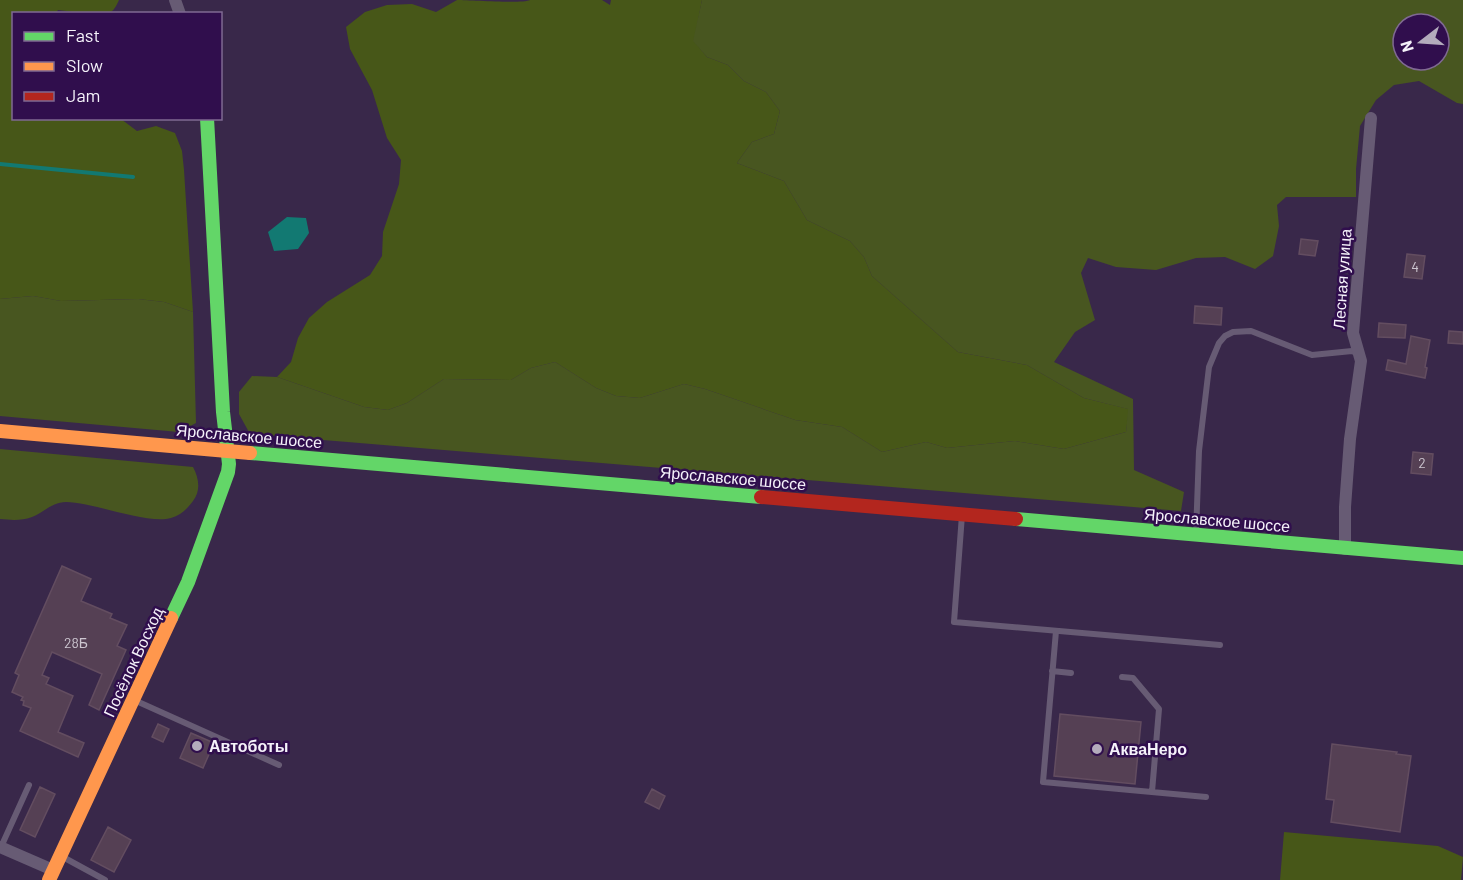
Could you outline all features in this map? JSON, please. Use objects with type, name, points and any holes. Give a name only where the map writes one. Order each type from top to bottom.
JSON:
[{"type":"main road","name":"Посёлок Восход","points":[[51,875],[192,571],[228,472],[207,120]]},
{"type":"main road","name":"Ярославское шоссе","points":[[0,431],[1463,558]]},
{"type":"street","name":"Лесная улица","points":[[1345,549],[1345,507],[1350,439],[1361,362],[1353,333],[1371,118]]},
{"type":"street","points":[[0,847],[51,875]]},
{"type":"lane","points":[[1196,535],[1199,451],[1209,367],[1219,343],[1225,336],[1233,332],[1251,332],[1312,355],[1352,351],[1359,354]]},
{"type":"lane","points":[[962,515],[954,622],[1220,645]]},
{"type":"lane","points":[[1056,630],[1043,782],[1206,797]]},
{"type":"lane","points":[[1052,671],[1071,673]]},
{"type":"lane","points":[[1122,677],[1133,678],[1159,709],[1152,792]]},
{"type":"lane","points":[[134,700],[279,765]]},
{"type":"lane","points":[[0,847],[29,785]]},
{"type":"lane","points":[[61,856],[105,880]]},
{"type":"shaded area","points":[[0,0],[119,0],[111,12],[58,10],[57,12],[12,12],[12,120],[122,120],[137,131],[156,126],[175,133],[182,151],[184,170],[193,312],[164,302],[138,299],[61,301],[33,296],[0,299]]},
{"type":"shaded area","points":[[457,0],[507,2],[602,0],[610,5],[611,0],[702,0],[694,41],[707,57],[728,65],[744,81],[766,92],[780,111],[774,134],[752,142],[737,163],[784,181],[807,220],[850,241],[864,257],[872,276],[958,352],[1027,365],[1084,398],[1129,409],[1126,432],[1064,449],[1015,441],[947,448],[926,442],[882,452],[842,427],[795,420],[684,384],[640,398],[616,396],[596,388],[555,362],[531,368],[511,380],[444,379],[407,403],[388,410],[364,407],[277,377],[291,362],[298,338],[309,318],[327,302],[370,275],[382,256],[383,232],[399,184],[401,160],[387,138],[372,90],[350,49],[346,27],[365,12],[387,5],[412,4],[436,12]]},
{"type":"shaded area","points":[[702,0],[1463,0],[1463,104],[1457,103],[1419,81],[1394,85],[1376,100],[1360,126],[1356,197],[1286,197],[1277,205],[1279,226],[1273,256],[1255,269],[1225,257],[1196,258],[1156,270],[1116,267],[1088,258],[1081,273],[1095,320],[1075,332],[1054,362],[1133,399],[1134,470],[1184,492],[1181,511],[250,434],[239,414],[239,392],[252,376],[277,377],[364,407],[388,410],[407,403],[444,379],[511,380],[531,368],[555,362],[596,388],[616,396],[640,398],[684,384],[795,420],[842,427],[882,452],[926,442],[947,448],[1015,441],[1064,449],[1126,432],[1128,409],[1084,398],[1027,365],[958,352],[872,276],[864,257],[850,241],[807,220],[784,181],[737,163],[752,142],[774,134],[780,111],[766,92],[744,81],[728,65],[707,57],[693,41]]},
{"type":"shaded area","points":[[287,217],[306,218],[309,233],[298,249],[274,251],[268,232]]},
{"type":"shaded area","points":[[33,296],[61,301],[138,299],[164,302],[193,312],[196,423],[179,432],[0,416],[0,299]]},
{"type":"shaded area","points":[[0,449],[193,467],[198,480],[198,489],[191,504],[171,518],[135,516],[91,505],[66,502],[56,504],[28,518],[0,519]]},
{"type":"shaded area","points":[[1284,832],[1438,846],[1463,857],[1461,880],[1280,880]]},
{"type":"building","points":[[1301,239],[1318,241],[1315,256],[1299,254]]},
{"type":"building","points":[[1407,254],[1425,256],[1422,279],[1404,277]]},
{"type":"building","points":[[1195,306],[1222,308],[1221,325],[1194,323]]},
{"type":"building","points":[[1379,323],[1406,325],[1405,338],[1378,337]]},
{"type":"building","points":[[1449,331],[1463,332],[1463,344],[1448,343]]},
{"type":"building","points":[[1411,336],[1430,340],[1425,378],[1386,370],[1388,360],[1406,364]]},
{"type":"building","points":[[1413,452],[1433,454],[1431,475],[1411,473]]},
{"type":"building","points":[[62,566],[91,579],[81,601],[112,614],[110,618],[127,625],[117,646],[126,650],[99,710],[89,705],[102,674],[52,652],[42,675],[49,678],[46,684],[73,696],[58,732],[84,743],[78,757],[20,731],[31,708],[23,705],[24,701],[21,700],[23,697],[12,692],[19,675],[15,673]]},
{"type":"building","name":"АкваНеро","points":[[1060,714],[1141,722],[1135,784],[1054,776]]},
{"type":"building","points":[[158,724],[169,729],[163,742],[152,737]]},
{"type":"building","points":[[191,733],[214,743],[203,768],[180,758]]},
{"type":"building","points":[[1332,744],[1397,752],[1396,754],[1411,756],[1400,832],[1331,822],[1334,800],[1326,799]]},
{"type":"building","points":[[40,787],[55,794],[35,837],[20,830]]},
{"type":"building","points":[[652,789],[665,796],[659,809],[645,802]]},
{"type":"building","points":[[108,827],[131,840],[114,872],[91,860]]},
{"type":"waterway","points":[[0,164],[133,177]]},
{"type":"traffic: fast","points":[[171,618],[188,582],[229,464],[223,412],[207,120]]},
{"type":"traffic: fast","points":[[250,453],[761,497]]},
{"type":"traffic: fast","points":[[1016,519],[1463,558]]},
{"type":"traffic: slow","points":[[0,431],[250,453]]},
{"type":"traffic: slow","points":[[49,880],[171,618]]},
{"type":"traffic: jam","points":[[761,497],[1016,519]]},
{"type":"place","name":"Автоботы","points":[[197,746]]},
{"type":"place","name":"АкваНеро","points":[[1097,749]]}]
